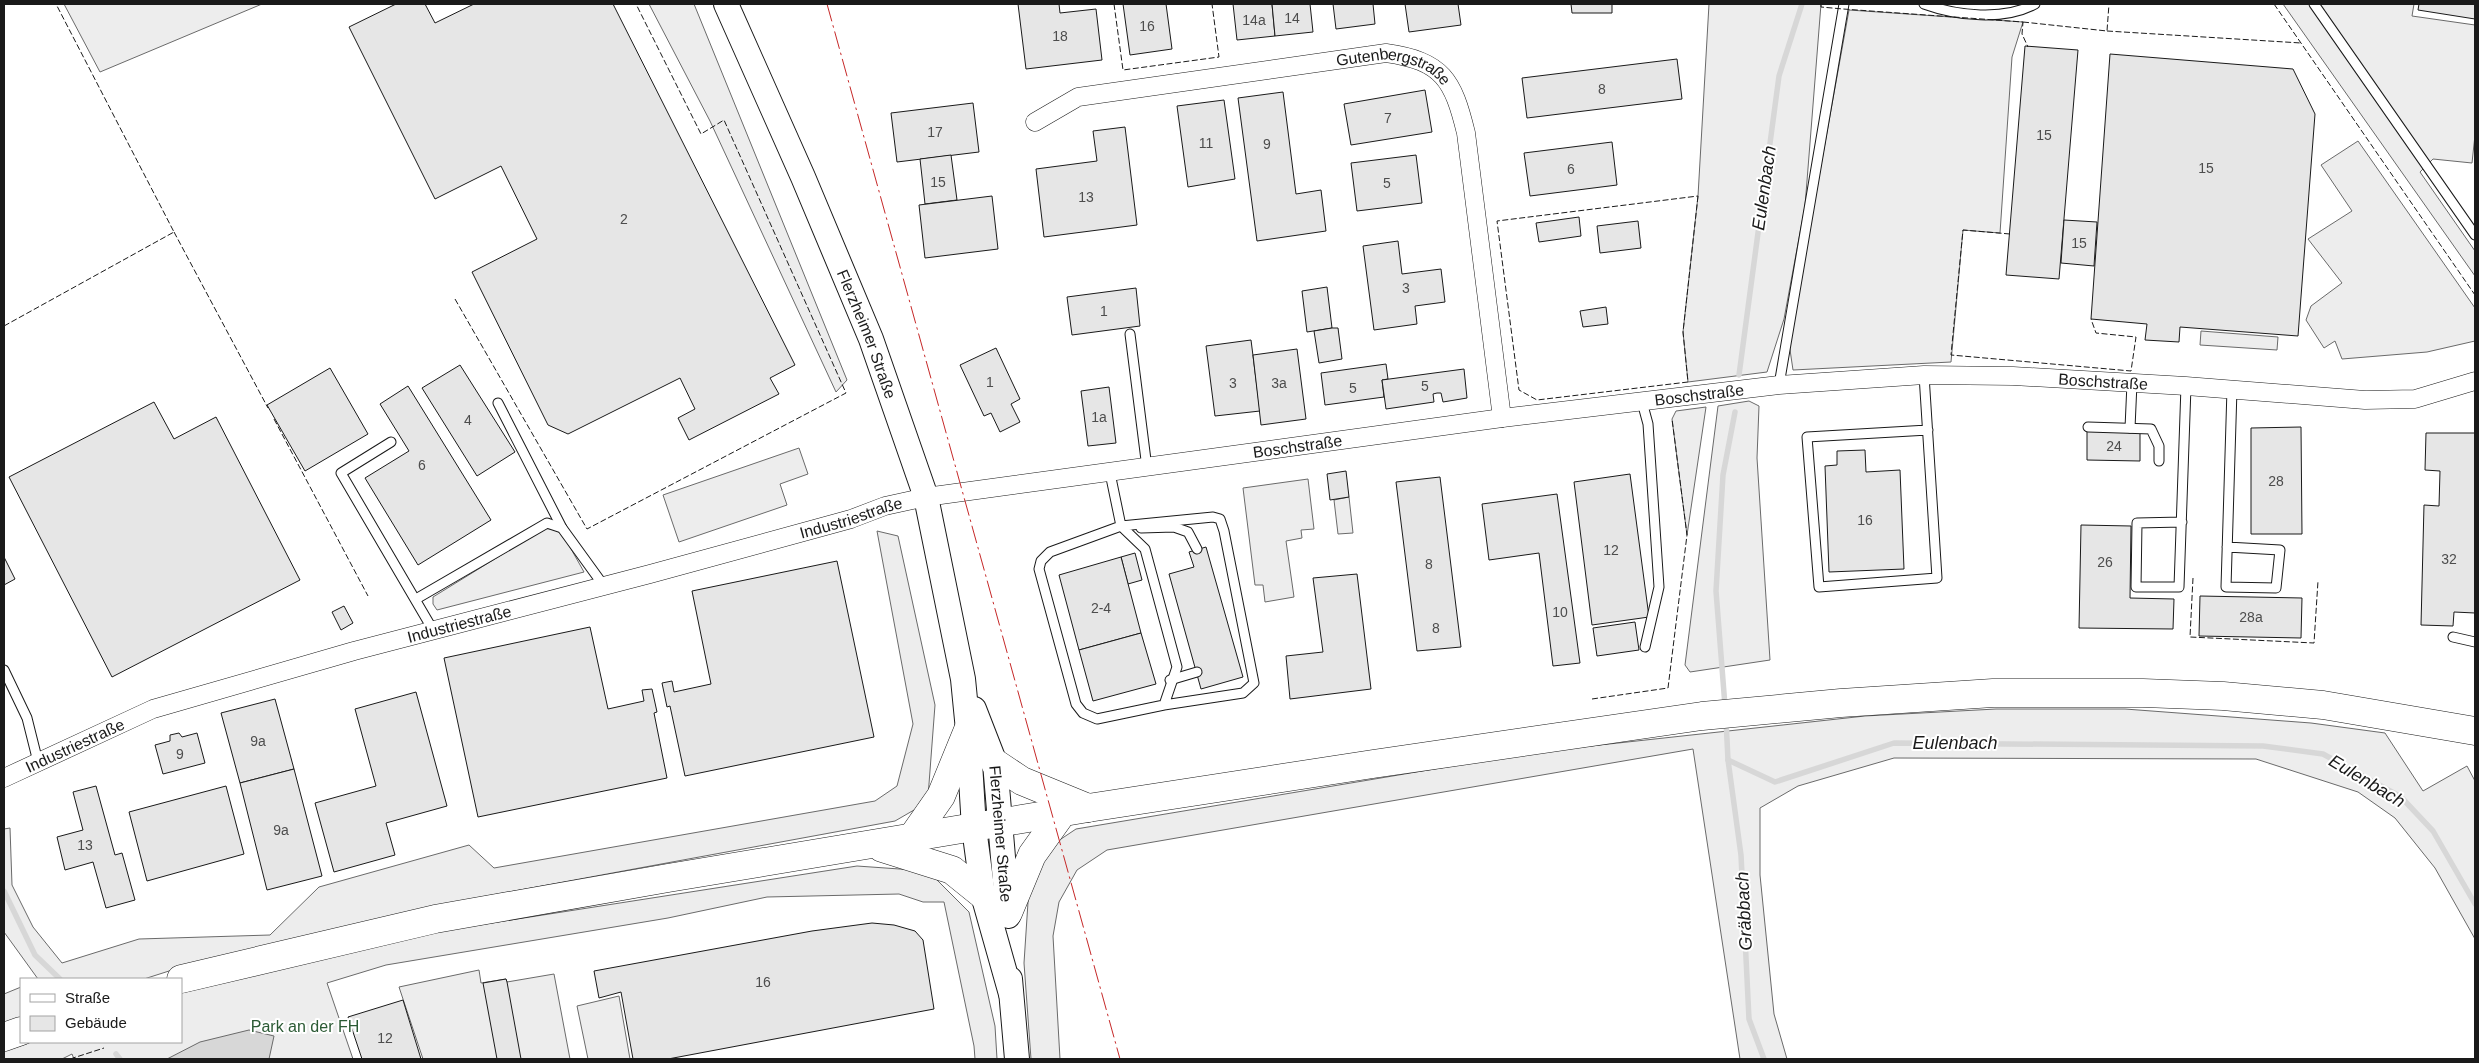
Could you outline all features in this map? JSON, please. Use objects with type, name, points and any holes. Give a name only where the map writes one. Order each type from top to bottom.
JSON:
[{"type":"main road","name":"Flerzheimer Straße","points":[[726,4],[803,177],[871,339],[926,497],[963,679],[974,828],[983,895],[1011,994]]},
{"type":"main road","name":"Flerzheimer Straße","points":[[963,679],[995,764],[1008,913],[1016,1059]]},
{"type":"main road","points":[[182,979],[435,919],[1075,811],[1702,716],[1841,703],[1993,693],[2143,693],[2223,696],[2323,705],[2475,731]]},
{"type":"main road","points":[[911,839],[942,796],[968,730]]},
{"type":"main road","points":[[995,764],[1022,782],[1075,811]]},
{"type":"main road","points":[[1008,913],[1032,855],[1075,811]]},
{"type":"main road","points":[[873,845],[952,870],[983,895]]},
{"type":"main road","points":[[4,1037],[20,1030]]},
{"type":"street","name":"Gutenbergstraße","points":[[1035,122],[1078,97],[1386,53],[1417,59],[1431,67],[1451,85],[1458,99],[1466,133],[1502,418]]},
{"type":"street","name":"Boschstraße","points":[[926,497],[1502,418],[1779,385],[1924,375],[2013,376],[2232,389],[2366,400],[2415,400],[2475,381]]},
{"type":"street","name":"Industriestraße","points":[[4,778],[152,709],[433,630],[851,519],[885,506],[926,497]]},
{"type":"lane","points":[[1779,385],[1844,4]]},
{"type":"lane","points":[[1924,4],[1935,8],[1976,14],[2010,13],[2036,4]]},
{"type":"lane","points":[[2314,4],[2475,235]]},
{"type":"lane","points":[[1130,334],[1147,468]]},
{"type":"lane","points":[[1924,375],[1928,430],[1937,578],[1818,587],[1807,437],[1928,430]]},
{"type":"lane","points":[[2130,428],[2132,383]]},
{"type":"lane","points":[[2182,522],[2137,523],[2136,587],[2179,587],[2182,522],[2186,386]]},
{"type":"lane","points":[[2227,547],[2280,550],[2276,588],[2226,587],[2227,547],[2232,389]]},
{"type":"lane","points":[[1642,402],[1648,424],[1659,586],[1645,647]]},
{"type":"lane","points":[[498,403],[562,528],[604,586]]},
{"type":"lane","points":[[2088,428],[2151,429],[2158,446],[2159,461]]},
{"type":"lane","points":[[390,442],[341,473],[433,630]]},
{"type":"lane","points":[[1110,473],[1121,526],[1145,549],[1177,667],[1170,680],[1164,705]]},
{"type":"lane","points":[[1213,516],[1220,519],[1224,531],[1254,683],[1243,693],[1164,705],[1097,719],[1083,713],[1076,704],[1039,569],[1041,560],[1050,552],[1121,526],[1213,516]]},
{"type":"lane","points":[[416,599],[540,526],[547,524],[562,528]]},
{"type":"lane","points":[[1121,526],[1160,529],[1174,527],[1188,532],[1197,549]]},
{"type":"lane","points":[[2453,637],[2475,642]]},
{"type":"lane","points":[[4,670],[27,718],[38,762]]},
{"type":"lane","points":[[1170,680],[1197,672]]},
{"type":"shaded area","points":[[64,4],[262,4],[100,72]]},
{"type":"shaded area","points":[[649,4],[694,4],[847,380],[836,392],[710,121]]},
{"type":"shaded area","points":[[1709,4],[1821,4],[1805,206],[1784,319],[1767,372],[1688,382],[1683,332],[1698,196]]},
{"type":"shaded area","points":[[2283,4],[2414,4],[2412,16],[2475,25],[2475,135],[2472,163],[2433,159],[2420,172],[2475,251],[2475,276]]},
{"type":"shaded area","points":[[1849,10],[2023,22],[2012,57],[2000,233],[1963,230],[1951,362],[1793,370],[1789,343]]},
{"type":"shaded area","points":[[2358,141],[2475,308],[2475,341],[2427,352],[2342,359],[2335,341],[2324,348],[2306,320],[2311,306],[2342,283],[2308,239],[2352,211],[2321,165]]},
{"type":"shaded area","points":[[2201,331],[2278,337],[2277,350],[2200,345]]},
{"type":"shaded area","points":[[1749,401],[1759,406],[1757,458],[1770,660],[1690,672],[1685,665],[1718,406]]},
{"type":"shaded area","points":[[1706,407],[1687,535],[1672,419],[1676,411]]},
{"type":"shaded area","points":[[799,448],[808,474],[780,484],[787,505],[679,542],[663,495]]},
{"type":"shaded area","points":[[1308,479],[1314,529],[1301,530],[1302,538],[1286,541],[1294,597],[1265,602],[1263,585],[1255,585],[1243,488]]},
{"type":"shaded area","points":[[1349,497],[1353,533],[1338,534],[1334,500]]},
{"type":"shaded area","points":[[545,528],[561,531],[584,572],[437,610],[433,604],[433,597]]},
{"type":"shaded area","points":[[877,531],[898,536],[935,705],[928,797],[914,810],[895,821],[433,906],[147,978],[37,978],[4,932],[4,829],[10,828],[12,885],[33,927],[62,963],[139,939],[270,935],[319,887],[469,845],[494,868],[875,801],[897,786],[913,724]]},
{"type":"shaded area","points":[[1996,709],[2125,709],[2311,723],[2385,733],[2423,791],[2467,766],[2475,781],[2475,939],[2435,868],[2395,818],[2358,792],[2256,759],[1894,758],[1798,786],[1760,808],[1760,875],[1774,1014],[1787,1059],[1740,1059],[1693,749],[1107,850],[1077,870],[1059,902],[1053,936],[1060,1059],[1031,1059],[1024,963],[1029,887],[1055,843],[1076,829],[1536,752],[1865,716]]},
{"type":"shaded area","points":[[857,866],[928,871],[969,912],[995,1026],[997,1059],[975,1059],[974,1046],[944,902],[923,902],[899,894],[767,897],[668,918],[386,965],[327,983],[353,1059],[74,1059],[72,1054],[62,1059],[4,1059],[4,1051],[29,1043],[182,1043],[182,993],[434,932]]},
{"type":"shaded area","points":[[479,970],[481,983],[506,979],[507,982],[554,974],[570,1059],[423,1059],[399,987]]},
{"type":"shaded area","points":[[20,987],[20,1021],[4,1027],[4,994]]},
{"type":"shaded area","points":[[619,996],[630,1059],[588,1059],[577,1006]]},
{"type":"shaded area","points":[[249,1030],[274,1036],[269,1059],[167,1059],[200,1042]]},
{"type":"building","points":[[396,4],[425,4],[435,23],[474,4],[613,4],[795,365],[770,378],[779,394],[689,440],[678,418],[695,409],[680,378],[568,434],[548,425],[472,272],[537,239],[501,166],[435,199],[349,27]]},
{"type":"building","points":[[1018,4],[1059,4],[1060,13],[1096,9],[1102,60],[1026,69]]},
{"type":"building","points":[[1123,4],[1166,4],[1172,49],[1130,55]]},
{"type":"building","points":[[1233,4],[1272,4],[1275,36],[1237,40]]},
{"type":"building","points":[[1272,4],[1310,4],[1313,32],[1275,36]]},
{"type":"building","points":[[1333,4],[1373,4],[1375,24],[1336,29]]},
{"type":"building","points":[[1405,4],[1458,4],[1461,25],[1409,32]]},
{"type":"building","points":[[1571,4],[1612,4],[1612,13],[1572,13]]},
{"type":"building","points":[[2419,4],[2475,4],[2475,19],[2418,10]]},
{"type":"building","points":[[2025,46],[2078,50],[2059,279],[2006,275]]},
{"type":"building","points":[[2110,54],[2293,69],[2315,114],[2298,336],[2180,327],[2179,342],[2145,340],[2147,324],[2091,319]]},
{"type":"building","points":[[1677,59],[1682,99],[1527,118],[1522,78]]},
{"type":"building","points":[[1425,90],[1432,132],[1351,145],[1344,104]]},
{"type":"building","points":[[1283,92],[1296,194],[1321,190],[1326,231],[1257,241],[1238,98]]},
{"type":"building","points":[[1224,100],[1235,179],[1188,187],[1177,106]]},
{"type":"building","points":[[973,103],[979,152],[897,162],[891,113]]},
{"type":"building","points":[[1125,127],[1137,225],[1044,237],[1036,169],[1097,161],[1093,131]]},
{"type":"building","points":[[1612,142],[1617,185],[1530,196],[1524,153]]},
{"type":"building","points":[[951,155],[957,200],[925,204],[920,159]]},
{"type":"building","points":[[1416,155],[1422,203],[1357,211],[1351,163]]},
{"type":"building","points":[[992,196],[998,249],[925,258],[919,205]]},
{"type":"building","points":[[1579,217],[1581,236],[1539,242],[1536,223]]},
{"type":"building","points":[[2064,220],[2097,222],[2094,266],[2061,263]]},
{"type":"building","points":[[1638,221],[1641,248],[1600,253],[1597,226]]},
{"type":"building","points":[[1398,241],[1402,274],[1441,269],[1445,302],[1415,306],[1417,324],[1374,330],[1363,246]]},
{"type":"building","points":[[1327,287],[1332,328],[1307,332],[1302,291]]},
{"type":"building","points":[[1136,288],[1140,326],[1072,335],[1067,297]]},
{"type":"building","points":[[1606,307],[1608,324],[1583,327],[1580,311]]},
{"type":"building","points":[[1338,328],[1342,359],[1319,363],[1314,331]]},
{"type":"building","points":[[1251,340],[1260,411],[1215,416],[1206,346]]},
{"type":"building","points":[[996,348],[1020,399],[1011,404],[1020,422],[1000,432],[991,413],[984,416],[960,365]]},
{"type":"building","points":[[1297,349],[1306,419],[1261,425],[1253,355]]},
{"type":"building","points":[[1386,364],[1388,379],[1382,380],[1384,397],[1325,405],[1321,373]]},
{"type":"building","points":[[460,365],[515,452],[477,476],[422,388]]},
{"type":"building","points":[[330,368],[368,434],[305,471],[267,405]]},
{"type":"building","points":[[1464,369],[1467,398],[1443,402],[1441,393],[1437,393],[1433,394],[1434,402],[1386,409],[1382,380]]},
{"type":"building","points":[[408,386],[491,520],[418,565],[365,478],[409,451],[380,404]]},
{"type":"building","points":[[1109,387],[1116,443],[1088,446],[1081,391]]},
{"type":"building","points":[[154,402],[174,439],[216,417],[300,580],[112,677],[9,477]]},
{"type":"building","points":[[2301,427],[2302,534],[2251,534],[2251,428]]},
{"type":"building","points":[[2087,431],[2140,432],[2140,461],[2087,460]]},
{"type":"building","points":[[2426,433],[2475,433],[2475,613],[2454,612],[2453,626],[2421,625],[2424,505],[2439,506],[2440,471],[2425,470]]},
{"type":"building","points":[[1865,450],[1866,472],[1900,470],[1904,569],[1829,572],[1825,466],[1837,465],[1837,451]]},
{"type":"building","points":[[1346,471],[1349,497],[1330,500],[1327,474]]},
{"type":"building","points":[[1630,474],[1649,617],[1592,625],[1574,482]]},
{"type":"building","points":[[1440,477],[1461,647],[1417,651],[1396,482]]},
{"type":"building","points":[[1557,494],[1580,663],[1553,666],[1539,553],[1489,560],[1482,504]]},
{"type":"building","points":[[2081,525],[2131,526],[2130,598],[2174,599],[2173,629],[2079,628]]},
{"type":"building","points":[[1206,547],[1243,677],[1201,689],[1169,574],[1194,567],[1189,552]]},
{"type":"building","points":[[1135,553],[1142,580],[1128,584],[1121,557]]},
{"type":"building","points":[[4,557],[15,579],[4,585]]},
{"type":"building","points":[[1121,557],[1141,633],[1079,650],[1059,575]]},
{"type":"building","points":[[837,561],[874,737],[685,776],[670,706],[667,707],[662,683],[672,681],[674,692],[711,684],[692,591]]},
{"type":"building","points":[[1357,574],[1371,689],[1290,699],[1286,656],[1323,652],[1313,578]]},
{"type":"building","points":[[2200,596],[2302,598],[2301,638],[2199,636]]},
{"type":"building","points":[[344,606],[353,623],[341,630],[332,612]]},
{"type":"building","points":[[1635,622],[1639,650],[1597,656],[1593,628]]},
{"type":"building","points":[[590,627],[608,709],[644,701],[642,690],[652,689],[657,712],[654,713],[667,778],[478,817],[444,658]]},
{"type":"building","points":[[1141,633],[1156,684],[1093,701],[1079,650]]},
{"type":"building","points":[[416,692],[447,806],[386,823],[395,855],[334,872],[315,803],[376,786],[355,709]]},
{"type":"building","points":[[275,699],[294,769],[240,783],[221,713]]},
{"type":"building","points":[[179,733],[182,737],[197,733],[205,763],[163,774],[155,745],[170,741],[170,735]]},
{"type":"building","points":[[294,769],[322,876],[267,890],[240,783]]},
{"type":"building","points":[[96,786],[115,855],[122,853],[135,900],[106,908],[93,862],[65,870],[57,837],[83,830],[73,792]]},
{"type":"building","points":[[226,786],[244,854],[147,881],[129,812]]},
{"type":"building","points":[[872,923],[894,925],[915,931],[923,940],[934,1009],[668,1059],[633,1059],[621,992],[599,998],[594,971],[812,931]]},
{"type":"building","points":[[506,979],[521,1059],[497,1059],[483,983]]},
{"type":"building","points":[[403,1000],[421,1059],[362,1059],[348,1017]]},
{"type":"waterway","name":"Eulenbach","points":[[1739,375],[1779,76],[1802,4]]},
{"type":"waterway","name":"Eulenbach","points":[[1725,706],[1716,591],[1723,475],[1735,412]]},
{"type":"waterway","name":"Gräbbach","points":[[1726,720],[1728,760],[1741,855],[1749,1019],[1764,1059]]},
{"type":"waterway","name":"Eulenbach","points":[[1728,760],[1775,782],[1894,743],[2263,746],[2323,754],[2401,797],[2433,831],[2475,904]]},
{"type":"waterway","points":[[4,891],[35,955],[59,978]]},
{"type":"waterway","points":[[116,1054],[120,1059]]},
{"type":"fence","points":[[4,326],[174,232],[56,4]]},
{"type":"fence","points":[[455,299],[587,529],[846,393],[724,120],[701,134],[636,4]]},
{"type":"fence","points":[[1114,4],[1123,70],[1219,57],[1212,4]]},
{"type":"fence","points":[[1821,4],[1821,7],[1843,9],[2023,22],[2022,34],[2028,47]]},
{"type":"fence","points":[[2023,22],[2107,31],[2109,4]]},
{"type":"fence","points":[[2274,4],[2475,295]]},
{"type":"fence","points":[[2107,31],[2301,43]]},
{"type":"fence","points":[[1698,196],[1683,332],[1688,382],[1537,400],[1519,390],[1497,221],[1698,196]]},
{"type":"fence","points":[[2010,234],[1963,230],[1951,355],[2131,371],[2136,337],[2096,333],[2091,319]]},
{"type":"fence","points":[[174,232],[268,408]]},
{"type":"fence","points":[[274,419],[368,596]]},
{"type":"fence","points":[[1592,699],[1668,688],[1687,535],[1672,419]]},
{"type":"fence","points":[[2193,578],[2190,637],[2314,643],[2318,581]]},
{"type":"fence","points":[[70,1059],[104,1048]]},
{"type":"power","points":[[827,4],[1120,1059]]},
{"type":"park label","name":"Park an der FH","points":[[305,1026]]}]
